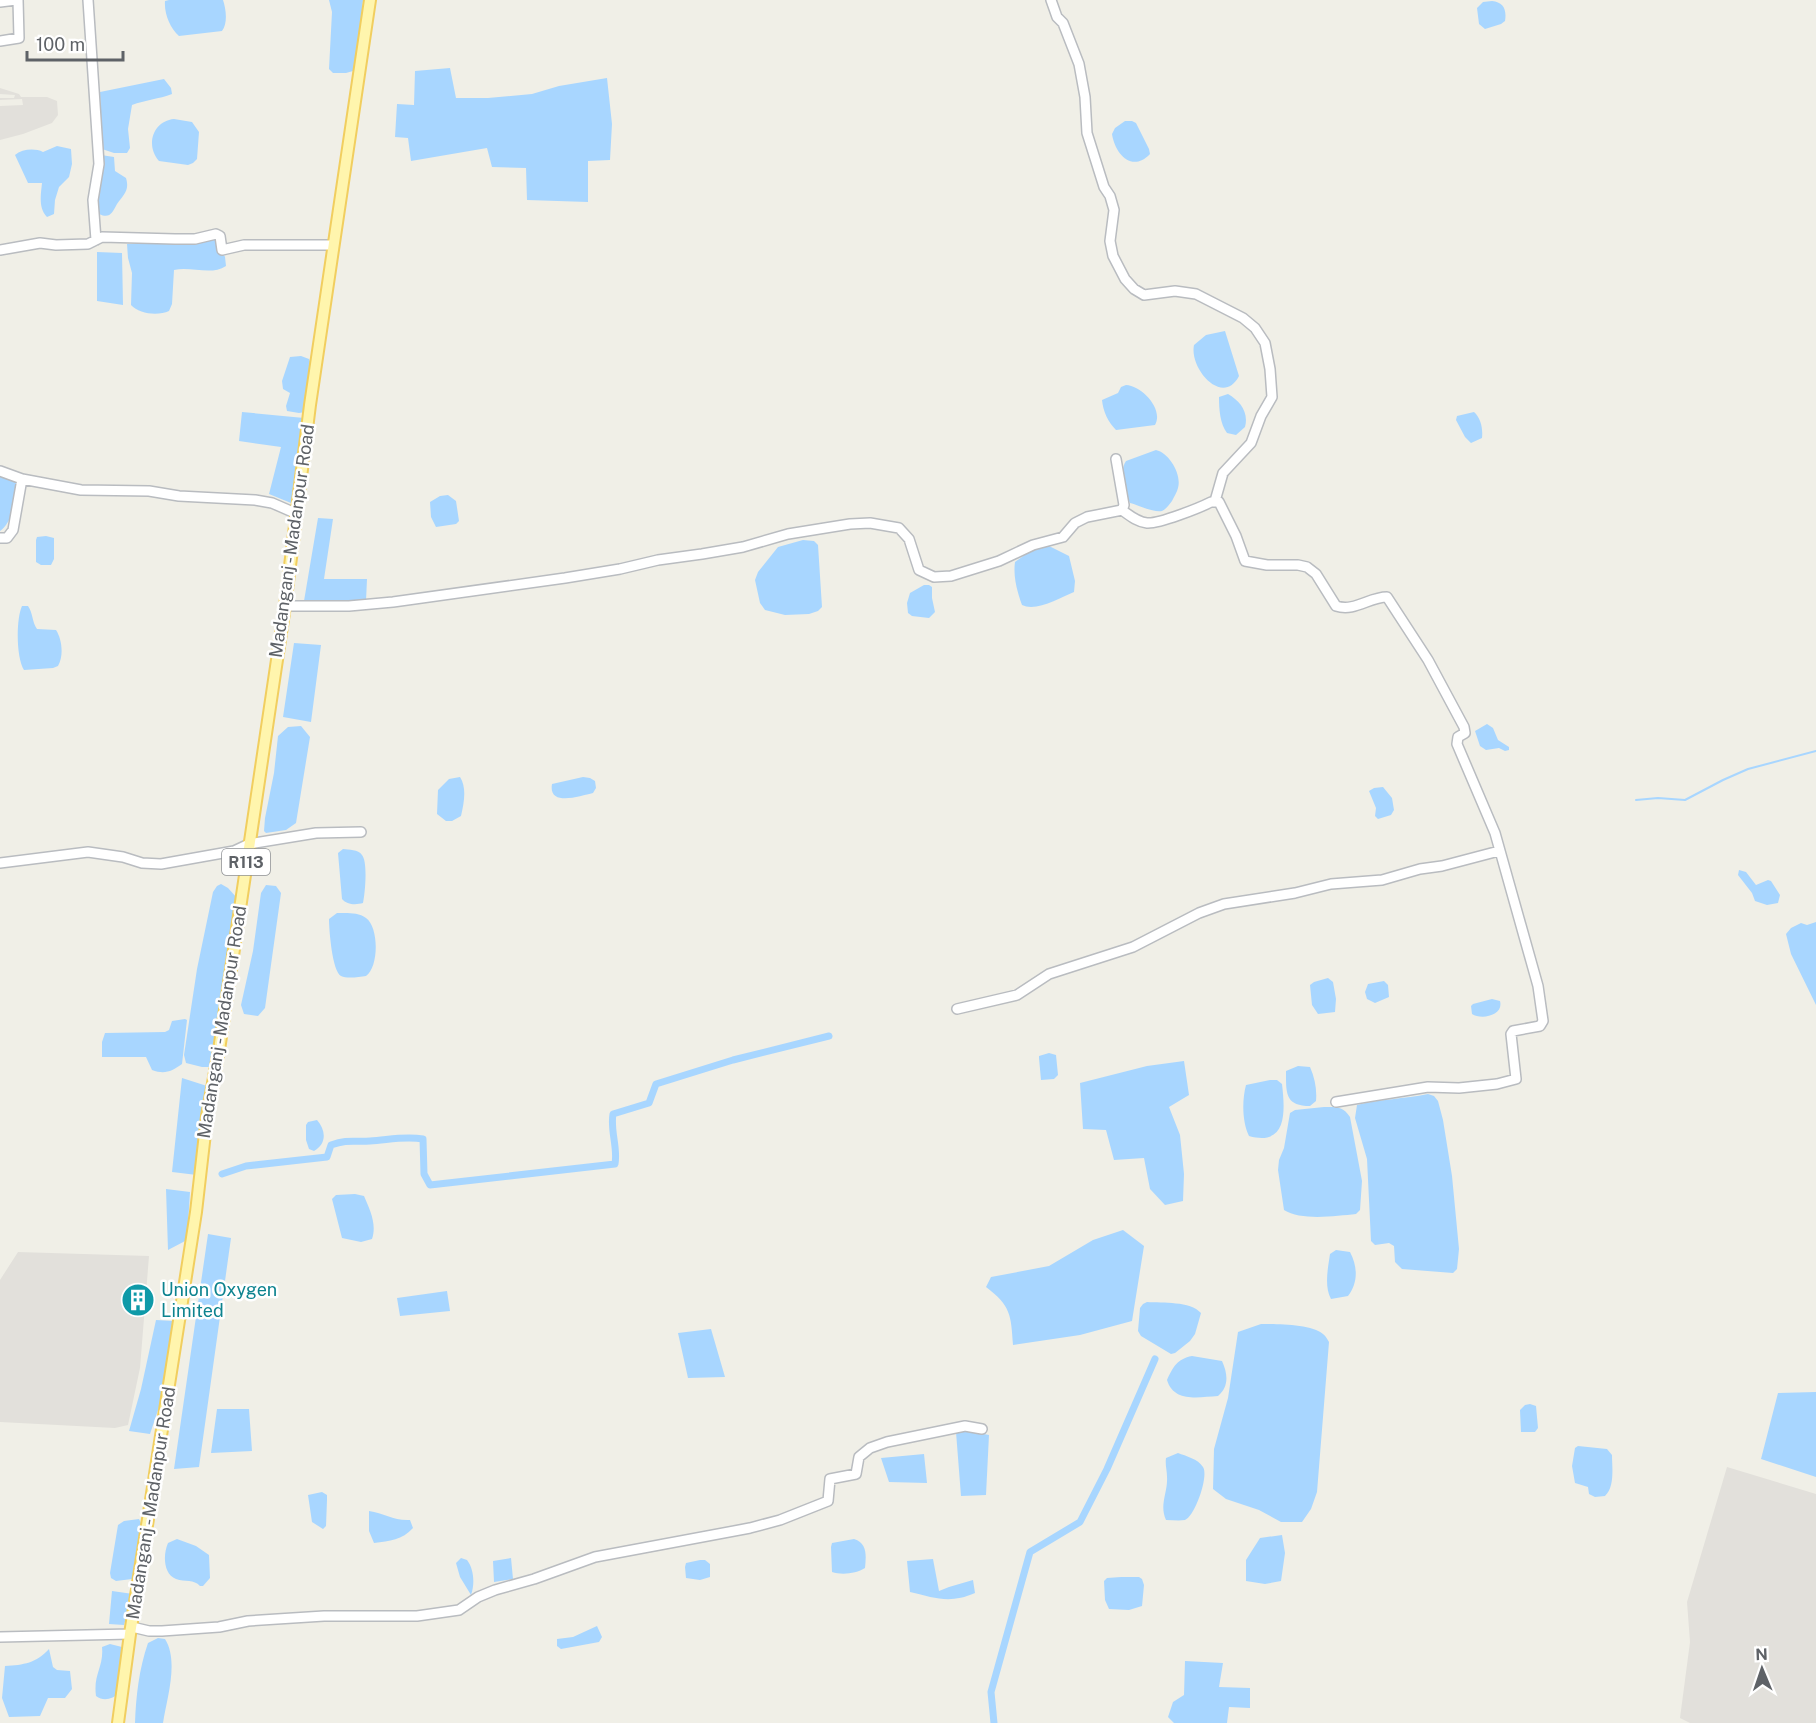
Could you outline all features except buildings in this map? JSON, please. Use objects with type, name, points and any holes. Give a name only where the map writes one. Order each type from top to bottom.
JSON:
[{"type":"main road","name":"Madanganj - Madanpur Road","points":[[118,1723],[285,606],[295,513],[370,0]]},
{"type":"street","points":[[0,2],[17,0],[19,38],[0,41]]},
{"type":"street","points":[[88,0],[99,164],[93,200],[96,240]]},
{"type":"street","points":[[1051,0],[1053,8],[1067,31],[1079,64],[1087,133],[1104,187],[1110,196],[1114,210],[1110,241],[1113,256],[1125,279],[1134,289],[1144,295],[1175,291],[1196,294],[1243,318],[1255,328],[1265,343],[1272,397],[1261,416],[1251,443],[1223,473],[1215,501]]},
{"type":"street","points":[[0,250],[40,243],[88,244],[102,237],[175,239],[216,234],[219,236],[222,250],[244,245],[333,245]]},
{"type":"street","points":[[1116,459],[1124,505],[1122,510]]},
{"type":"street","points":[[0,471],[22,479],[81,490],[150,491],[190,497],[255,500],[272,503],[295,513]]},
{"type":"street","points":[[0,538],[10,536],[14,530],[22,479]]},
{"type":"street","points":[[285,606],[349,606],[393,602],[565,578],[743,547],[788,534],[870,523],[899,528],[909,539],[919,570],[940,578],[999,561],[1033,545],[1063,537],[1075,523],[1087,517],[1122,510],[1146,523],[1159,521],[1215,501]]},
{"type":"street","points":[[1215,501],[1221,505],[1245,561],[1267,565],[1307,567],[1316,574],[1336,606],[1342,608],[1358,607],[1381,597],[1387,597],[1428,660],[1464,727],[1465,733],[1458,737],[1457,744],[1495,833],[1530,956],[1543,1015],[1540,1026],[1513,1031],[1511,1034],[1512,1056],[1517,1078],[1497,1084],[1459,1088],[1428,1087],[1336,1102]]},
{"type":"street","points":[[0,863],[88,852],[123,857],[142,863],[161,864],[234,851],[249,844],[316,833],[361,832]]},
{"type":"street","points":[[957,1010],[1011,998],[1049,974],[1133,947],[1224,904],[1301,892],[1331,884],[1382,880],[1499,851]]},
{"type":"street","points":[[0,1637],[131,1630],[162,1631],[345,1615],[417,1616],[459,1610],[478,1597],[495,1590],[595,1557],[712,1533],[750,1528],[780,1520],[828,1502],[830,1479],[856,1474],[859,1457],[870,1448],[887,1442],[965,1426],[982,1429]]},
{"type":"shaded area","points":[[0,88],[19,94],[21,97],[47,97],[57,101],[58,115],[52,123],[0,140],[0,106],[23,105],[22,99],[0,100],[0,98],[14,98],[15,95],[0,94]]},
{"type":"shaded area","points":[[18,1252],[149,1256],[140,1368],[128,1425],[115,1428],[0,1422],[0,1280]]},
{"type":"shaded area","points":[[1727,1467],[1816,1494],[1816,1723],[1690,1723],[1680,1718],[1690,1642],[1687,1602]]},
{"type":"water","points":[[223,0],[226,16],[224,28],[222,31],[179,36],[168,20],[165,1]]},
{"type":"water","points":[[329,0],[363,0],[357,65],[353,71],[346,73],[333,73],[329,69],[332,12]]},
{"type":"water","points":[[1492,1],[1503,7],[1505,21],[1485,29],[1479,24],[1477,8],[1483,2]]},
{"type":"water","points":[[450,68],[456,98],[532,94],[559,86],[607,78],[612,124],[610,160],[588,161],[588,202],[527,200],[526,168],[492,167],[487,148],[411,161],[408,138],[395,137],[397,104],[414,105],[415,71]]},
{"type":"water","points":[[164,79],[171,88],[172,94],[132,105],[128,129],[130,148],[127,153],[114,153],[102,149],[100,92]]},
{"type":"water","points":[[174,119],[192,122],[199,132],[197,159],[188,165],[159,161],[152,148],[156,129],[161,124]]},
{"type":"water","points":[[1125,121],[1136,123],[1149,149],[1150,154],[1137,162],[1125,159],[1114,141],[1112,134],[1115,128]]},
{"type":"water","points":[[57,146],[71,149],[72,164],[69,177],[59,187],[54,214],[47,217],[41,205],[42,183],[28,183],[15,155],[29,150],[43,152]]},
{"type":"water","points":[[101,155],[114,157],[115,171],[126,178],[127,182],[124,195],[112,212],[106,216],[99,214],[98,208]]},
{"type":"water","points":[[216,238],[225,257],[226,266],[207,271],[174,270],[172,304],[169,311],[149,313],[131,305],[132,273],[127,244],[200,241]]},
{"type":"water","points":[[97,252],[122,253],[123,305],[97,301]]},
{"type":"water","points":[[1225,331],[1239,376],[1232,385],[1225,388],[1216,386],[1202,374],[1194,354],[1194,345],[1206,335]]},
{"type":"water","points":[[301,356],[309,359],[311,364],[305,412],[299,413],[287,411],[286,406],[290,393],[283,389],[282,381],[290,357]]},
{"type":"water","points":[[1126,385],[1139,389],[1150,399],[1157,412],[1155,425],[1116,430],[1105,412],[1102,400],[1118,393],[1121,387]]},
{"type":"water","points":[[1228,394],[1240,404],[1246,416],[1245,427],[1236,435],[1227,433],[1220,416],[1219,397]]},
{"type":"water","points":[[242,412],[304,418],[291,503],[269,494],[281,447],[239,441]]},
{"type":"water","points":[[1474,412],[1481,424],[1482,438],[1471,443],[1456,420],[1457,416]]},
{"type":"water","points":[[1156,450],[1170,460],[1179,482],[1178,490],[1172,501],[1162,511],[1150,510],[1130,503],[1124,488],[1123,470],[1126,461]]},
{"type":"water","points":[[0,476],[14,481],[18,490],[11,517],[0,531]]},
{"type":"water","points":[[448,495],[456,501],[459,521],[456,524],[436,527],[431,517],[430,502],[440,496]]},
{"type":"water","points":[[318,518],[333,519],[324,579],[367,579],[366,601],[304,601]]},
{"type":"water","points":[[37,537],[54,538],[54,559],[51,565],[41,565],[36,562],[36,540]]},
{"type":"water","points":[[803,540],[814,541],[818,545],[822,607],[809,614],[785,615],[765,610],[760,603],[755,580],[758,572],[778,547]]},
{"type":"water","points":[[1049,546],[1069,556],[1075,581],[1074,592],[1041,606],[1022,605],[1016,583],[1015,562],[1029,552]]},
{"type":"water","points":[[924,585],[932,587],[935,612],[929,618],[912,616],[908,613],[907,603],[910,593]]},
{"type":"water","points":[[22,606],[28,606],[37,629],[56,630],[62,648],[58,666],[24,670],[19,657],[18,638]]},
{"type":"water","points":[[294,643],[321,645],[311,722],[283,717]]},
{"type":"water","points":[[1487,724],[1493,728],[1498,740],[1509,747],[1509,750],[1499,748],[1486,750],[1480,746],[1475,731]]},
{"type":"water","points":[[301,726],[310,737],[296,823],[286,830],[266,833],[264,831],[265,818],[274,773],[278,736],[288,727]]},
{"type":"water","points":[[460,777],[464,791],[461,816],[452,821],[446,821],[437,814],[438,790],[449,779]]},
{"type":"water","points":[[583,777],[595,781],[596,788],[593,793],[573,798],[560,798],[552,791],[552,784]]},
{"type":"water","points":[[1383,787],[1392,798],[1394,810],[1391,815],[1378,819],[1375,816],[1376,808],[1369,791]]},
{"type":"water","points":[[343,849],[358,852],[364,859],[366,878],[363,903],[352,904],[342,899],[338,853]]},
{"type":"water","points":[[1739,870],[1746,872],[1756,885],[1771,881],[1780,895],[1778,903],[1767,905],[1755,901],[1752,893],[1738,875]]},
{"type":"water","points":[[221,884],[237,898],[213,1067],[202,1067],[186,1063],[184,1055],[197,969],[213,892]]},
{"type":"water","points":[[266,885],[276,886],[281,893],[265,1008],[258,1016],[244,1014],[241,1005],[253,951],[261,893]]},
{"type":"water","points":[[337,913],[360,915],[370,923],[376,947],[373,964],[366,976],[353,978],[341,976],[338,973],[332,949],[329,919]]},
{"type":"water","points":[[1816,922],[1816,1005],[1791,954],[1786,934],[1791,928],[1801,923],[1807,925]]},
{"type":"water","points":[[1328,978],[1333,982],[1336,999],[1335,1012],[1318,1014],[1312,1005],[1310,985]]},
{"type":"water","points":[[1384,981],[1388,985],[1389,997],[1375,1003],[1367,999],[1365,992],[1368,984]]},
{"type":"water","points":[[1492,999],[1500,1001],[1499,1010],[1495,1013],[1481,1017],[1472,1014],[1473,1004]]},
{"type":"water","points":[[187,1020],[182,1064],[172,1070],[161,1072],[152,1070],[146,1057],[102,1057],[102,1042],[105,1033],[165,1032],[169,1030],[172,1021]]},
{"type":"water","points":[[1049,1053],[1056,1055],[1058,1075],[1054,1079],[1041,1080],[1039,1056]]},
{"type":"water","points":[[1184,1061],[1189,1095],[1169,1107],[1180,1135],[1184,1174],[1183,1201],[1165,1205],[1150,1189],[1144,1158],[1114,1160],[1106,1130],[1083,1129],[1080,1083],[1147,1066]]},
{"type":"water","points":[[1298,1066],[1310,1067],[1313,1075],[1316,1101],[1310,1106],[1291,1101],[1287,1092],[1286,1071]]},
{"type":"water","points":[[182,1078],[207,1086],[197,1175],[172,1172]]},
{"type":"water","points":[[1277,1080],[1282,1084],[1284,1105],[1281,1124],[1271,1136],[1262,1138],[1249,1136],[1243,1111],[1246,1085]]},
{"type":"water","points":[[1428,1094],[1434,1096],[1438,1101],[1452,1176],[1459,1249],[1457,1269],[1453,1273],[1402,1269],[1395,1262],[1394,1246],[1389,1243],[1375,1245],[1371,1241],[1367,1159],[1355,1118],[1357,1105]]},
{"type":"water","points":[[1324,1107],[1342,1109],[1350,1117],[1362,1181],[1360,1210],[1356,1214],[1309,1217],[1284,1210],[1278,1170],[1290,1113],[1295,1110]]},
{"type":"water","points":[[317,1120],[324,1137],[321,1145],[314,1151],[309,1149],[306,1140],[306,1125],[308,1122]]},
{"type":"water","points":[[166,1189],[190,1192],[187,1240],[168,1250]]},
{"type":"water","points":[[336,1195],[364,1196],[373,1222],[372,1239],[361,1242],[342,1238],[332,1199]]},
{"type":"water","points":[[1123,1230],[1144,1246],[1132,1321],[1080,1335],[1013,1345],[1008,1312],[1000,1300],[986,1287],[991,1277],[1049,1266],[1093,1240]]},
{"type":"water","points":[[208,1234],[231,1238],[199,1467],[174,1469]]},
{"type":"water","points":[[1336,1250],[1350,1252],[1356,1275],[1354,1286],[1348,1296],[1331,1299],[1327,1283],[1328,1271],[1330,1254]]},
{"type":"water","points":[[447,1291],[450,1311],[400,1316],[397,1298]]},
{"type":"water","points":[[1147,1302],[1190,1306],[1201,1313],[1195,1334],[1175,1353],[1171,1354],[1141,1336],[1138,1331],[1140,1308]]},
{"type":"water","points":[[156,1320],[174,1321],[164,1392],[150,1434],[129,1431],[141,1389]]},
{"type":"water","points":[[1261,1324],[1311,1328],[1323,1334],[1329,1342],[1317,1492],[1311,1509],[1302,1522],[1281,1522],[1259,1510],[1226,1499],[1213,1489],[1214,1449],[1228,1398],[1238,1332]]},
{"type":"water","points":[[711,1329],[725,1377],[688,1378],[678,1333]]},
{"type":"water","points":[[1192,1356],[1222,1361],[1226,1384],[1218,1396],[1188,1397],[1175,1392],[1170,1387],[1167,1380],[1174,1367],[1179,1361]]},
{"type":"water","points":[[1816,1392],[1816,1477],[1761,1459],[1778,1393]]},
{"type":"water","points":[[1530,1404],[1536,1406],[1538,1428],[1535,1432],[1521,1432],[1520,1410]]},
{"type":"water","points":[[217,1409],[249,1409],[252,1451],[211,1453]]},
{"type":"water","points":[[969,1431],[989,1435],[986,1495],[961,1496],[956,1432]]},
{"type":"water","points":[[1578,1446],[1607,1449],[1612,1455],[1612,1482],[1605,1496],[1595,1497],[1589,1494],[1588,1487],[1575,1483],[1572,1466],[1575,1448]]},
{"type":"water","points":[[1178,1453],[1201,1464],[1204,1472],[1203,1487],[1189,1517],[1185,1520],[1166,1520],[1163,1509],[1167,1483],[1166,1458]]},
{"type":"water","points":[[924,1454],[927,1483],[889,1482],[881,1458]]},
{"type":"water","points":[[322,1492],[327,1495],[326,1526],[323,1529],[312,1522],[308,1495]]},
{"type":"water","points":[[369,1511],[410,1520],[413,1528],[390,1541],[374,1543],[369,1531]]},
{"type":"water","points":[[139,1519],[142,1525],[136,1577],[116,1581],[111,1578],[110,1573],[118,1525],[124,1521]]},
{"type":"water","points":[[1282,1535],[1285,1553],[1281,1581],[1265,1584],[1246,1581],[1246,1560],[1260,1538]]},
{"type":"water","points":[[177,1539],[196,1546],[209,1555],[210,1578],[203,1586],[176,1579],[166,1568],[166,1548],[168,1543]]},
{"type":"water","points":[[854,1539],[864,1547],[865,1568],[857,1572],[832,1572],[832,1543]]},
{"type":"water","points":[[461,1558],[467,1560],[472,1572],[471,1595],[460,1577],[456,1563]]},
{"type":"water","points":[[511,1558],[513,1579],[494,1582],[493,1561]]},
{"type":"water","points":[[933,1559],[939,1591],[973,1580],[975,1593],[950,1599],[910,1592],[907,1561]]},
{"type":"water","points":[[705,1560],[710,1564],[710,1577],[700,1580],[686,1578],[686,1563]]},
{"type":"water","points":[[1107,1578],[1142,1579],[1144,1585],[1142,1606],[1129,1610],[1109,1609],[1105,1600],[1104,1581]]},
{"type":"water","points":[[112,1591],[133,1594],[124,1625],[109,1624]]},
{"type":"water","points":[[597,1626],[602,1637],[599,1642],[561,1649],[557,1646],[557,1639],[573,1637]]},
{"type":"water","points":[[158,1638],[165,1639],[169,1648],[172,1669],[163,1723],[135,1723],[142,1663],[148,1643]]},
{"type":"water","points":[[110,1644],[125,1650],[120,1693],[105,1699],[96,1696],[95,1688],[102,1647]]},
{"type":"water","points":[[49,1649],[53,1667],[57,1670],[70,1671],[72,1689],[65,1698],[48,1698],[40,1716],[9,1717],[2,1698],[5,1666],[29,1662]]},
{"type":"water","points":[[1185,1661],[1223,1663],[1219,1687],[1250,1688],[1250,1708],[1229,1707],[1227,1723],[1174,1723],[1168,1717],[1173,1702],[1184,1695]]},
{"type":"waterway","points":[[1636,800],[1658,798],[1685,800],[1748,769],[1816,751]]},
{"type":"waterway","points":[[222,1174],[246,1166],[327,1157],[331,1145],[342,1142],[403,1138],[423,1139],[424,1174],[430,1185],[615,1164],[613,1114],[649,1103],[656,1084],[733,1060],[829,1036]]},
{"type":"waterway","points":[[994,1723],[991,1692],[1030,1552],[1080,1522],[1107,1469],[1155,1359]]},
{"type":"place","name":"Union Oxygen Limited","points":[[138,1300]]}]
